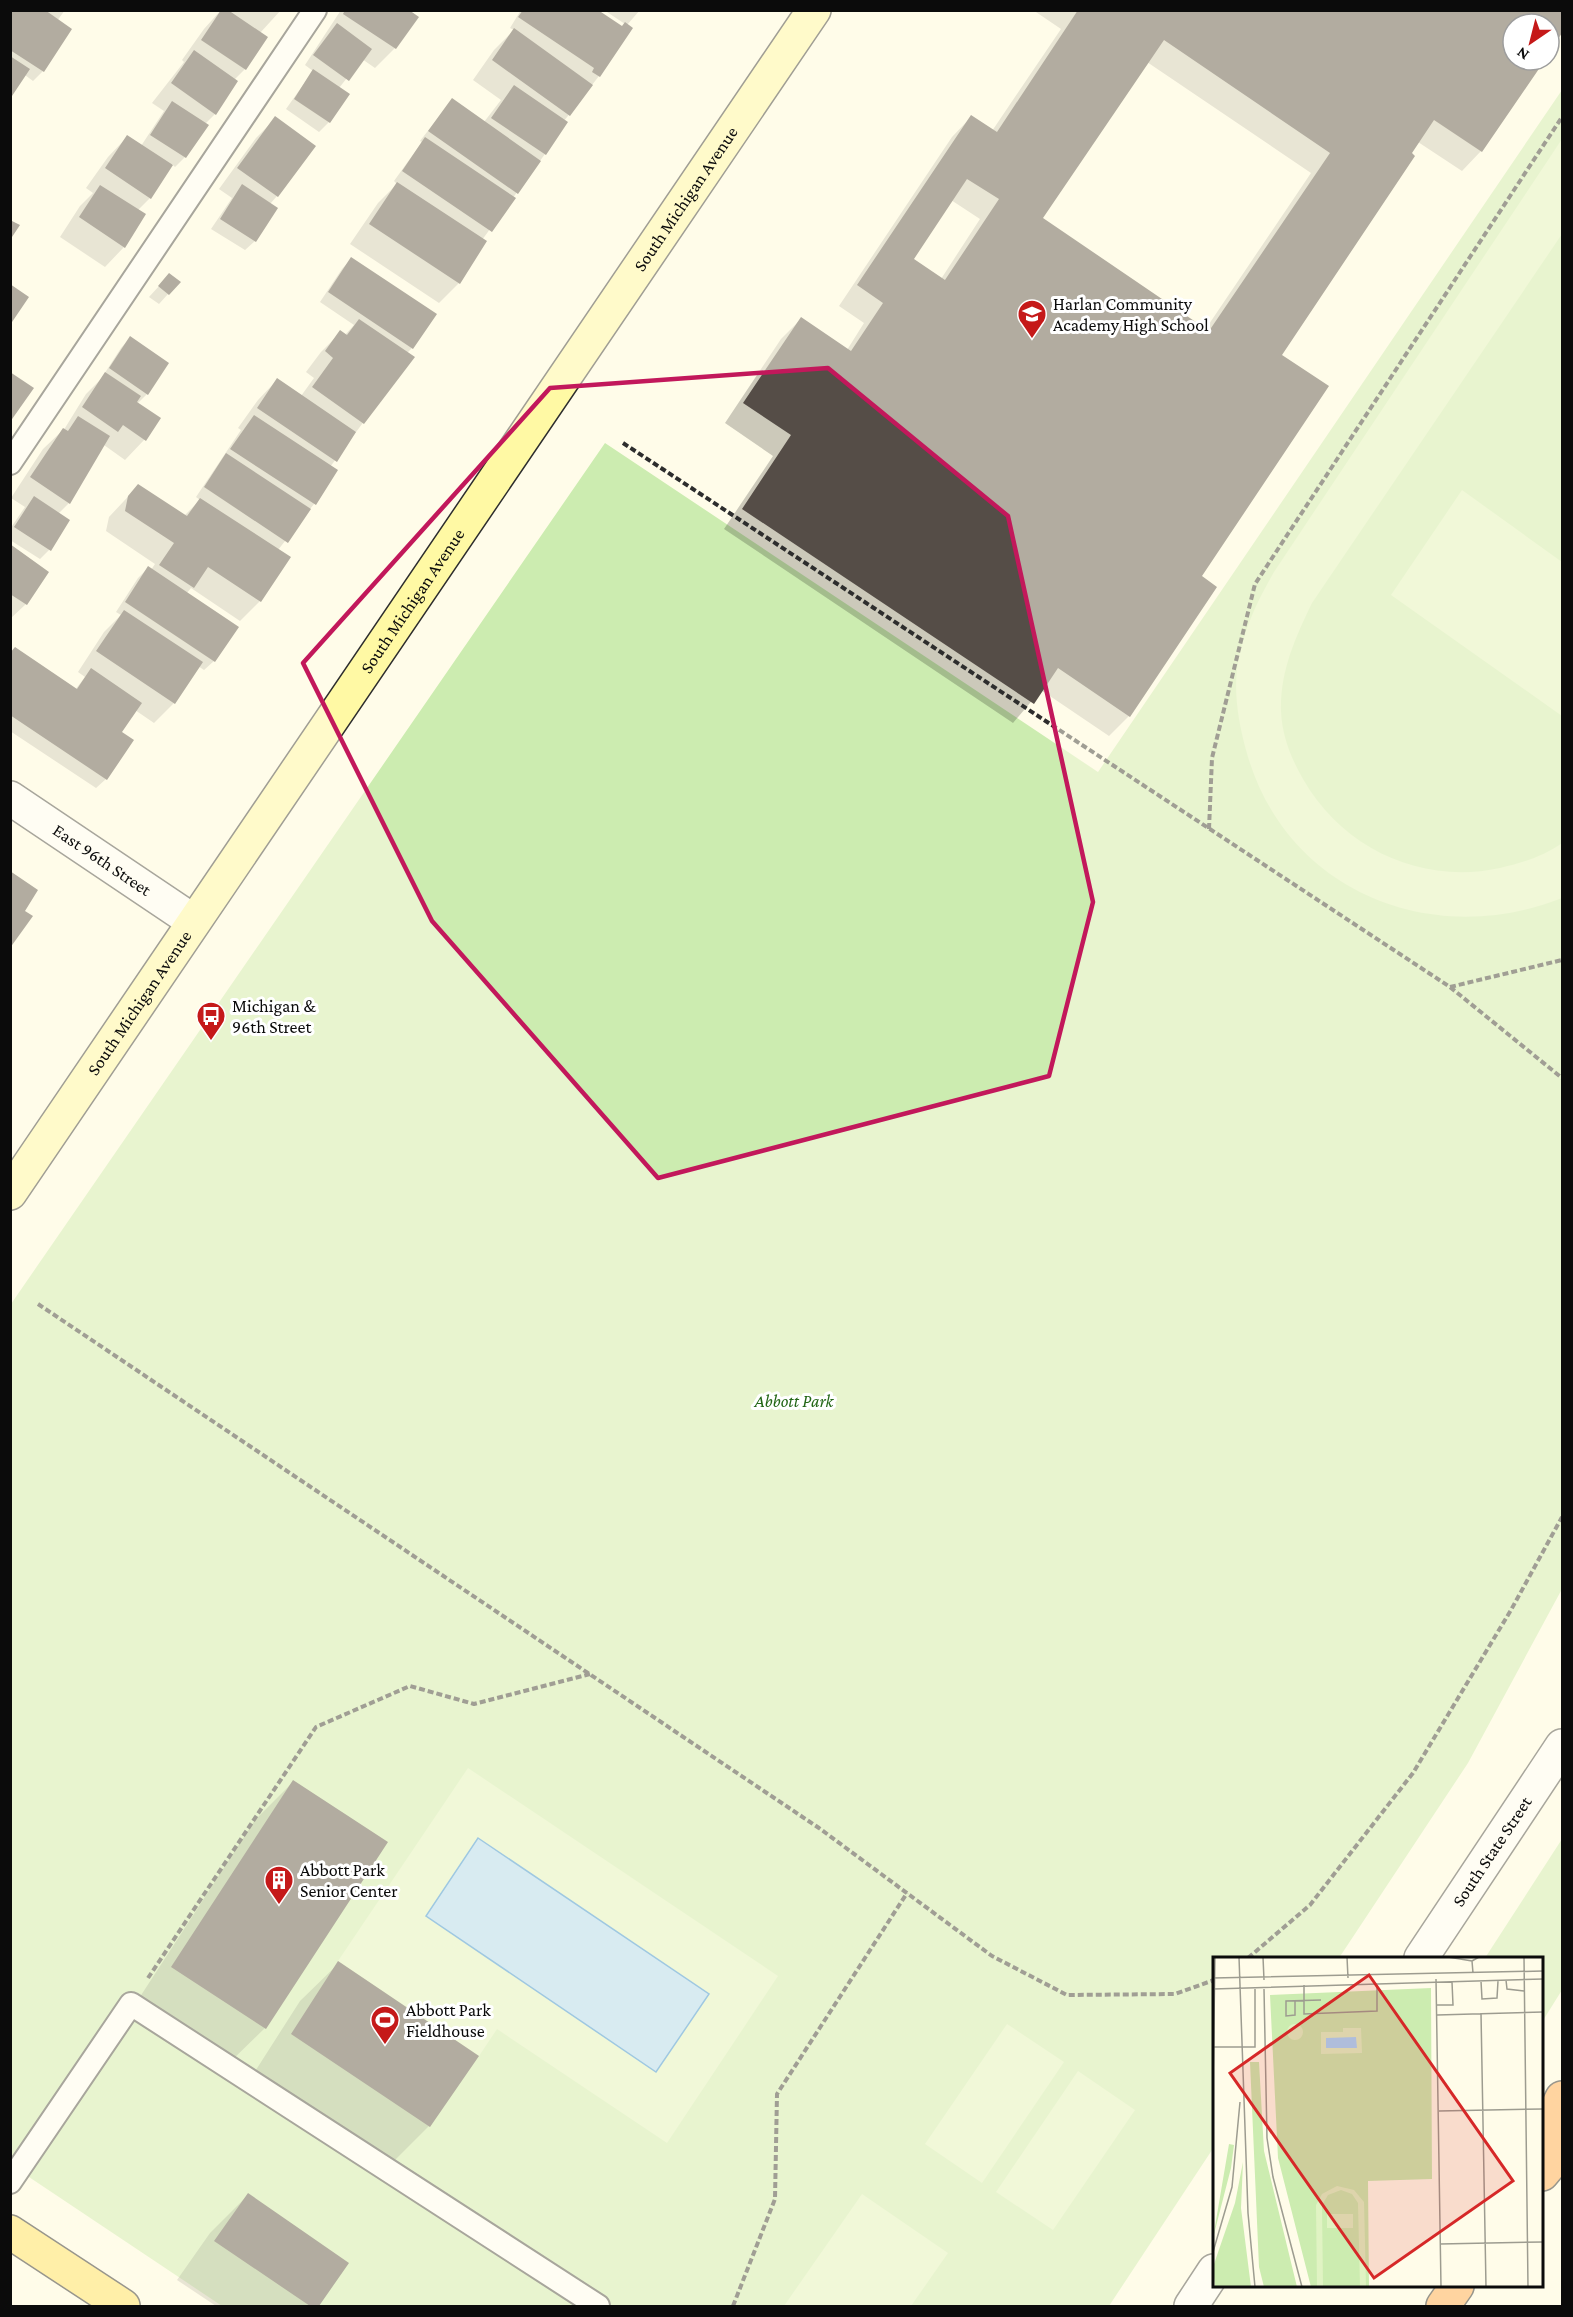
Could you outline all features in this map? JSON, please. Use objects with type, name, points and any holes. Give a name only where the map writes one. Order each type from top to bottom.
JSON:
[{"type":"highway","points":[[1543,2137],[1563,2098]]},
{"type":"highway","points":[[1543,2173],[1563,2150]]},
{"type":"highway","points":[[1443,2307],[1456,2287]]},
{"type":"main road","name":"South Michigan Avenue","points":[[10,1193],[814,10]]},
{"type":"main road","points":[[10,2232],[123,2307]]},
{"type":"street","name":"East 96th Street","points":[[10,798],[194,921]]},
{"type":"street","name":"South State Street","points":[[1422,1957],[1563,1746]]},
{"type":"street","points":[[1191,2307],[1213,2274]]},
{"type":"lane","points":[[10,463],[315,10]]},
{"type":"lane","points":[[10,2182],[131,2004],[598,2307]]},
{"type":"path","points":[[1209,830],[1212,758],[1255,585],[1563,117]]},
{"type":"path","points":[[623,443],[1450,987],[1563,1078]]},
{"type":"path","points":[[1450,987],[1563,960]]},
{"type":"path","points":[[38,1304],[819,1828],[992,1956],[1068,1995],[1175,1994],[1213,1981]]},
{"type":"path","points":[[1250,1957],[1310,1905],[1413,1773],[1511,1610],[1563,1517]]},
{"type":"path","points":[[131,2004],[316,1727],[410,1686],[474,1704],[590,1674]]},
{"type":"path","points":[[733,2307],[775,2199],[777,2094],[907,1893]]},
{"type":"highlighted area","points":[[828,368],[1008,516],[1093,902],[1049,1076],[658,1178],[432,921],[303,663],[550,388]]},
{"type":"green space","name":"Abbott Park","points":[[1562,90],[1562,1589],[1468,1763],[1340,1957],[1213,1957],[1213,2149],[1109,2306],[222,2306],[11,2165],[11,1304],[605,443],[1098,772]]},
{"type":"green space","points":[[1562,139],[1562,234],[1312,603],[1294,642],[1283,683],[1282,720],[1285,738],[1295,763],[1320,804],[1340,825],[1362,842],[1387,856],[1414,866],[1442,871],[1471,872],[1500,868],[1525,861],[1548,852],[1562,843],[1562,898],[1512,912],[1463,917],[1414,911],[1369,896],[1328,873],[1293,840],[1265,799],[1246,750],[1237,700],[1236,679],[1239,656],[1261,595],[1274,572]]},
{"type":"green space","points":[[1462,490],[1562,562],[1562,716],[1391,595]]},
{"type":"green space","points":[[468,1768],[778,1976],[667,2143],[497,2029],[479,2056],[338,1961]],"holes":[[[479,1838],[656,2072],[426,1916]]]},
{"type":"green space","points":[[1562,1839],[1562,1990],[1543,2020],[1543,1957],[1486,1957]]},
{"type":"green space","points":[[1007,2024],[1064,2062],[982,2183],[925,2144]]},
{"type":"green space","points":[[1078,2071],[1135,2110],[1053,2230],[996,2192]]},
{"type":"green space","points":[[862,2194],[948,2253],[911,2306],[784,2306]]},
{"type":"water","points":[[478,1838],[709,1994],[656,2072],[426,1916]]},
{"type":"building","points":[[10,10],[45,10],[72,29],[44,72],[10,50]]},
{"type":"building","points":[[221,10],[228,10],[268,37],[246,70],[201,40]]},
{"type":"building","points":[[345,10],[409,10],[419,17],[396,49],[343,14]]},
{"type":"building","points":[[523,10],[598,10],[622,26],[625,22],[633,28],[600,77],[592,72],[594,68],[518,17]]},
{"type":"building","points":[[1078,10],[1562,10],[1561,35],[1561,12],[1501,12],[1501,72],[1537,72],[1482,152],[1434,120],[1412,153],[1415,156],[1282,355],[1329,386],[1202,576],[1217,587],[1130,717],[1058,668],[1034,704],[742,509],[791,435],[743,403],[801,317],[851,351],[883,303],[857,285],[971,115],[997,132]],"holes":[[[1164,40],[1330,153],[1209,331],[1043,218]],[[967,179],[999,199],[945,280],[914,259]]]},
{"type":"building","points":[[337,23],[372,49],[349,81],[313,55]]},
{"type":"building","points":[[514,28],[593,85],[570,116],[492,60]]},
{"type":"building","points":[[194,50],[238,81],[216,115],[171,83]]},
{"type":"building","points":[[10,56],[30,69],[10,99]]},
{"type":"building","points":[[313,69],[350,94],[330,123],[294,99]]},
{"type":"building","points":[[514,85],[568,122],[546,155],[491,118]]},
{"type":"building","points":[[452,98],[541,161],[518,194],[428,131]]},
{"type":"building","points":[[172,101],[209,125],[186,158],[150,135]]},
{"type":"building","points":[[275,116],[316,146],[278,197],[237,168]]},
{"type":"building","points":[[127,135],[173,165],[151,199],[105,168]]},
{"type":"building","points":[[425,137],[516,198],[492,232],[402,171]]},
{"type":"building","points":[[397,182],[487,241],[460,284],[369,224]]},
{"type":"building","points":[[242,184],[278,208],[256,242],[220,219]]},
{"type":"building","points":[[100,185],[146,214],[125,248],[79,217]]},
{"type":"building","points":[[10,220],[20,225],[10,240]]},
{"type":"building","points":[[351,257],[437,314],[413,349],[328,292]]},
{"type":"building","points":[[169,273],[181,282],[169,295],[158,286]]},
{"type":"building","points":[[10,284],[29,297],[10,325]]},
{"type":"building","points":[[359,319],[415,357],[364,424],[312,387],[333,358],[325,351],[340,330],[347,335]]},
{"type":"building","points":[[130,336],[169,363],[148,395],[109,368]]},
{"type":"building","points":[[10,372],[34,388],[10,422]]},
{"type":"building","points":[[105,372],[141,396],[137,402],[161,418],[146,441],[123,425],[118,432],[82,407]]},
{"type":"building","points":[[277,378],[356,432],[337,462],[257,408]]},
{"type":"building","points":[[254,415],[338,470],[316,505],[230,449]]},
{"type":"building","points":[[78,416],[110,436],[70,504],[30,477],[63,428],[68,431]]},
{"type":"building","points":[[226,453],[311,509],[288,543],[204,487]]},
{"type":"building","points":[[138,484],[187,516],[200,498],[291,557],[261,602],[208,567],[194,588],[159,565],[174,543],[125,511],[128,496]]},
{"type":"building","points":[[34,496],[70,520],[51,551],[14,527]]},
{"type":"building","points":[[10,544],[49,572],[27,605],[10,594]]},
{"type":"building","points":[[148,566],[239,627],[215,662],[125,602]]},
{"type":"building","points":[[124,610],[203,662],[175,704],[96,651]]},
{"type":"building","points":[[15,647],[77,689],[91,668],[142,703],[122,732],[134,740],[107,780],[10,715],[10,653]]},
{"type":"building","points":[[10,871],[38,890],[25,911],[33,916],[10,948]]},
{"type":"building","name":"Abbott Park Senior Center","points":[[293,1780],[388,1842],[266,2029],[171,1967]]},
{"type":"building","name":"Abbott Park Fieldhouse","points":[[338,1961],[479,2056],[430,2127],[291,2034]]},
{"type":"building","points":[[248,2193],[349,2263],[319,2306],[310,2306],[214,2241]]},
{"type":"place","name":"Harlan Community Academy High School","points":[[1032,340]]},
{"type":"place","name":"Michigan & 96th Street","points":[[211,1042]]},
{"type":"place","name":"Abbott Park Senior Center","points":[[279,1906]]},
{"type":"place","name":"Abbott Park Fieldhouse","points":[[385,2046]]}]
